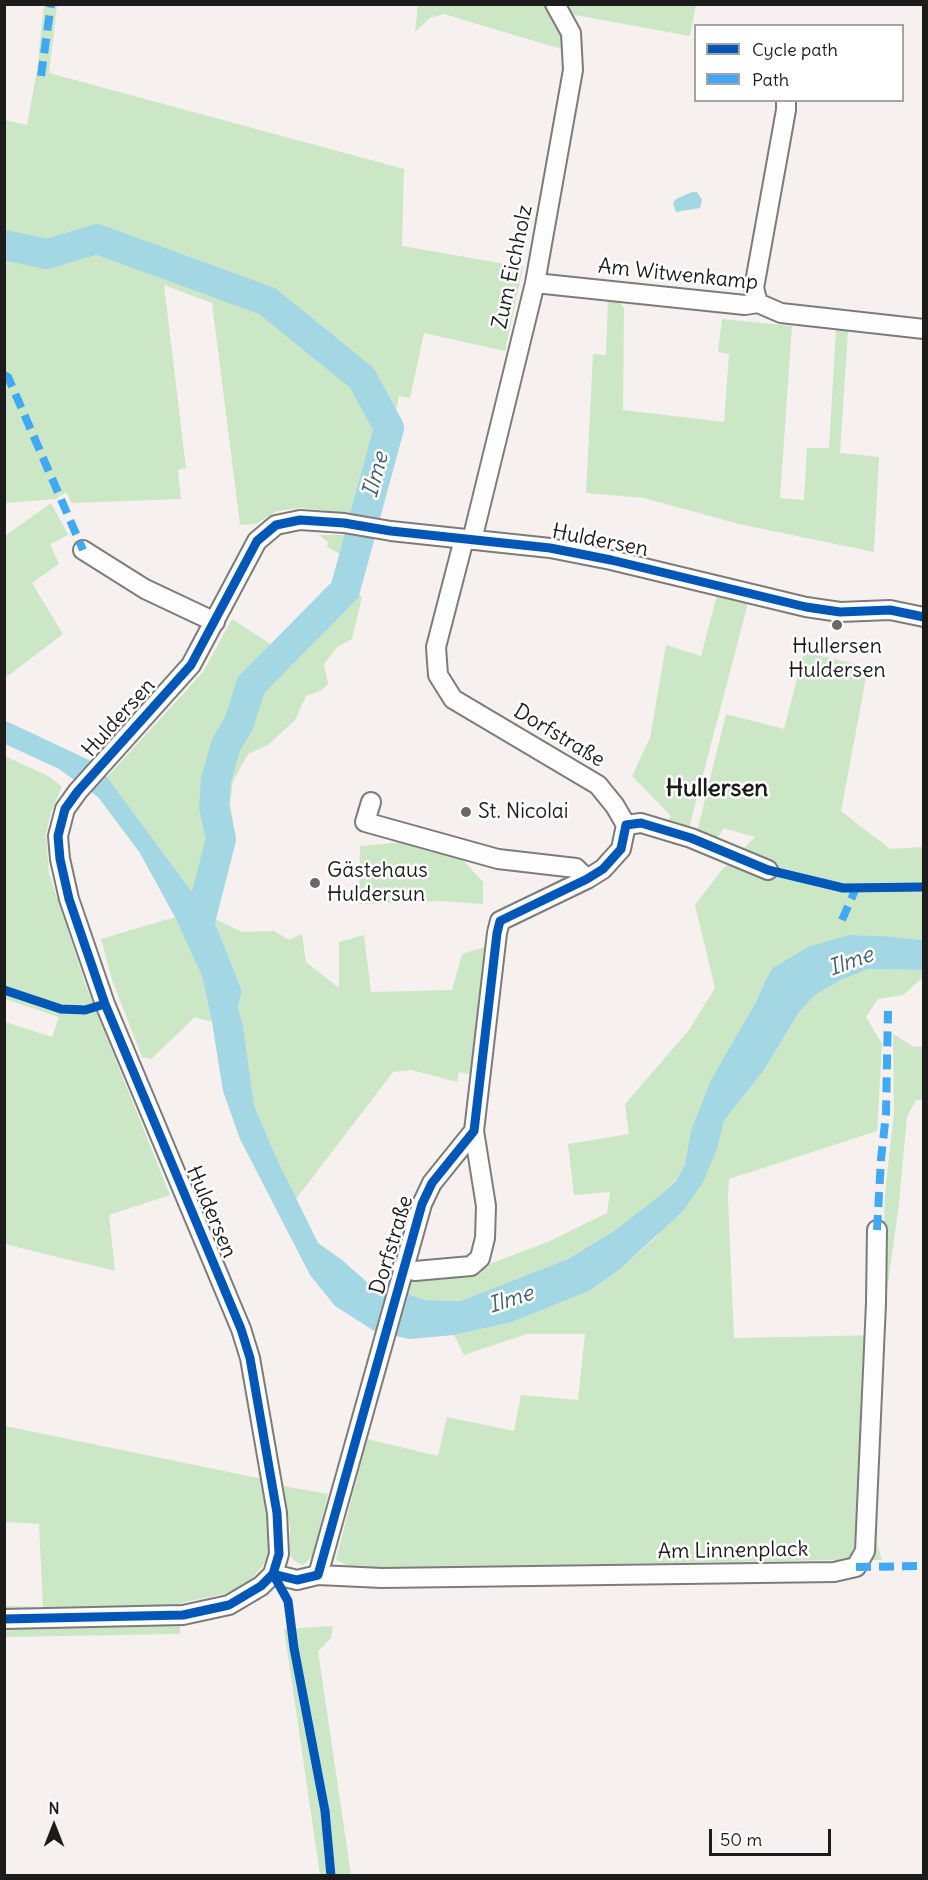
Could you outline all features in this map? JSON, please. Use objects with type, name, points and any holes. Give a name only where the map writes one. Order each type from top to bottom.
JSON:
[{"type":"street","name":"Zum Eichholz","points":[[468,540],[535,283],[573,70],[571,33],[555,4]]},
{"type":"street","points":[[758,303],[754,288],[786,102]]},
{"type":"street","name":"Am Witwenkamp","points":[[535,283],[745,305],[758,303],[781,313],[924,329]]},
{"type":"street","name":"Huldersen","points":[[273,1575],[279,1554],[278,1513],[247,1348],[105,1004],[69,899],[60,859],[58,836],[65,809],[78,791],[191,665],[257,542],[276,525],[300,520],[344,523],[468,540],[550,548],[612,560],[806,607],[840,612],[890,610],[924,617]]},
{"type":"street","name":"Dorfstraße","points":[[468,540],[436,647],[438,675],[453,699],[598,785],[615,806],[626,825]]},
{"type":"street","points":[[83,550],[146,589],[215,622]]},
{"type":"street","points":[[371,802],[365,822],[498,859],[576,868],[587,879]]},
{"type":"street","points":[[401,1274],[471,1266],[480,1258],[485,1238],[486,1206],[474,1131],[500,921],[603,869],[621,849],[626,825],[641,823],[691,838],[768,870]]},
{"type":"street","name":"Dorfstraße","points":[[318,1575],[422,1204],[432,1183],[474,1131]]},
{"type":"street","name":"Am Linnenplack","points":[[273,1575],[297,1580],[318,1575],[382,1578],[834,1572],[856,1567],[865,1551],[877,1230]]},
{"type":"street","points":[[4,1619],[183,1615],[229,1605],[261,1586],[273,1575]]},
{"type":"green space","points":[[44,5],[57,5],[49,73],[404,169],[402,246],[523,267],[505,351],[424,333],[410,398],[399,396],[386,466],[373,516],[301,508],[277,511],[256,524],[240,525],[212,303],[164,285],[186,468],[178,470],[181,499],[72,503],[66,492],[56,499],[5,503],[5,120],[27,125],[37,70]]},
{"type":"green space","points":[[418,5],[696,5],[690,36],[575,15],[563,34],[561,49],[444,14],[430,18],[415,32]]},
{"type":"green space","points":[[608,298],[617,299],[624,308],[623,410],[724,422],[729,354],[718,352],[722,319],[792,326],[780,498],[804,500],[807,448],[829,448],[836,330],[848,331],[840,453],[879,457],[874,552],[739,524],[644,498],[586,493],[593,354],[606,355]]},
{"type":"green space","points":[[51,503],[68,535],[50,544],[59,564],[32,583],[63,634],[5,678],[5,536]]},
{"type":"green space","points":[[319,535],[348,535],[370,539],[363,563],[351,587],[362,597],[352,639],[337,647],[324,664],[328,684],[322,690],[306,696],[295,720],[268,745],[248,754],[233,781],[230,803],[235,834],[213,918],[196,891],[191,892],[107,777],[203,672],[232,619],[275,647],[290,635],[334,586],[343,567],[344,556],[327,547],[328,542]]},
{"type":"green space","points":[[717,595],[748,603],[689,828],[668,820],[671,816],[632,776],[650,738],[666,645],[701,656]]},
{"type":"green space","points":[[804,652],[868,667],[841,811],[890,849],[923,847],[923,940],[849,935],[765,981],[691,1131],[685,1164],[676,1180],[614,1231],[568,1259],[460,1301],[425,1300],[405,1293],[408,1282],[466,1273],[550,1241],[607,1213],[610,1192],[574,1195],[568,1144],[629,1134],[625,1104],[689,1030],[715,988],[695,905],[721,871],[755,837],[723,828],[718,838],[697,832],[726,714],[784,729]]},
{"type":"green space","points":[[5,756],[50,777],[62,787],[51,812],[46,834],[49,874],[86,986],[170,1195],[109,1215],[115,1271],[5,1244],[5,1022],[52,1037],[59,1017],[5,999]]},
{"type":"green space","points":[[416,841],[459,856],[483,882],[483,904],[439,901],[359,904],[360,846]]},
{"type":"green space","points":[[175,917],[202,976],[212,1022],[195,1017],[151,1059],[142,1057],[112,980],[101,939]]},
{"type":"green space","points":[[213,918],[242,932],[274,931],[289,940],[302,934],[306,962],[339,988],[339,942],[364,935],[371,992],[452,990],[462,954],[485,947],[485,969],[473,1075],[459,1072],[457,1082],[411,1070],[393,1072],[296,1199],[254,1105],[243,1025],[238,1007],[242,991]]},
{"type":"green space","points":[[868,969],[923,970],[923,977],[903,995],[878,999],[866,1017],[882,1044],[877,1131],[729,1179],[728,1198],[734,1338],[881,1335],[877,1544],[882,1560],[354,1569],[336,1560],[367,1439],[438,1456],[447,1417],[514,1431],[521,1395],[578,1400],[585,1334],[527,1334],[464,1355],[454,1335],[512,1322],[589,1291],[619,1270],[655,1238],[718,1146],[724,1121],[764,1070],[799,1012],[815,995],[841,980]]},
{"type":"green space","points":[[893,1034],[914,1047],[923,1046],[923,1100],[916,1100],[907,1117],[899,1203],[881,1335],[885,1194],[894,1112]]},
{"type":"green space","points":[[5,1426],[263,1479],[271,1555],[243,1590],[180,1603],[180,1634],[5,1637],[5,1606],[43,1607],[39,1524],[5,1522]]},
{"type":"green space","points":[[283,1486],[328,1494],[314,1555],[303,1565],[293,1560],[290,1552],[290,1528]]},
{"type":"green space","points":[[333,1626],[331,1638],[318,1651],[351,1875],[320,1875],[284,1629]]},
{"type":"water","points":[[697,192],[702,200],[700,208],[676,212],[673,203],[676,199]]},
{"type":"water","points":[[4,720],[91,761],[107,777],[191,891],[196,891],[213,918],[242,991],[238,1007],[243,1025],[254,1105],[275,1155],[318,1243],[342,1260],[376,1290],[405,1293],[425,1300],[460,1301],[568,1259],[614,1231],[658,1197],[676,1181],[685,1164],[691,1131],[711,1080],[756,1002],[765,981],[773,968],[808,947],[849,935],[923,940],[923,970],[868,969],[841,980],[815,995],[799,1012],[764,1070],[724,1121],[718,1146],[703,1182],[683,1211],[619,1270],[589,1291],[512,1322],[454,1335],[410,1339],[376,1332],[335,1306],[310,1275],[240,1139],[223,1091],[202,976],[175,917],[140,853],[98,797],[59,769],[5,744]]},
{"type":"waterway","name":"Ilme","points":[[4,245],[47,254],[97,239],[267,301],[362,378],[389,428],[345,590],[251,685],[239,723],[226,745],[216,780],[214,807],[221,839],[199,925]]},
{"type":"marked path","points":[[41,76],[51,4]]},
{"type":"marked path","points":[[4,375],[8,377],[83,550]]},
{"type":"marked path","points":[[842,920],[856,888]]},
{"type":"marked path","points":[[877,1230],[886,1114],[888,1011]]},
{"type":"marked path","points":[[856,1567],[924,1566]]},
{"type":"cycle path","points":[[4,1619],[183,1615],[229,1605],[261,1586],[273,1574],[279,1554],[277,1513],[250,1358],[241,1329],[105,1004],[69,899],[60,859],[58,836],[65,809],[78,791],[191,665],[257,541],[276,525],[300,520],[344,523],[391,531],[550,548],[611,560],[806,607],[840,612],[890,610],[924,617]]},
{"type":"cycle path","points":[[273,1574],[297,1580],[318,1575],[422,1204],[432,1183],[474,1131],[500,921],[603,869],[621,849],[626,825],[641,823],[691,838],[768,870],[843,888],[924,887]]},
{"type":"cycle path","points":[[4,990],[61,1009],[85,1010],[105,1004]]},
{"type":"cycle path","points":[[273,1574],[288,1601],[294,1648],[325,1811],[331,1876]]},
{"type":"place","name":"Hullersen Huldersen","points":[[837,625]]},
{"type":"place","name":"St. Nicolai","points":[[466,812]]},
{"type":"place","name":"Gästehaus Huldersun","points":[[315,883]]},
{"type":"district","name":"Hullersen","points":[[717,789]]}]
